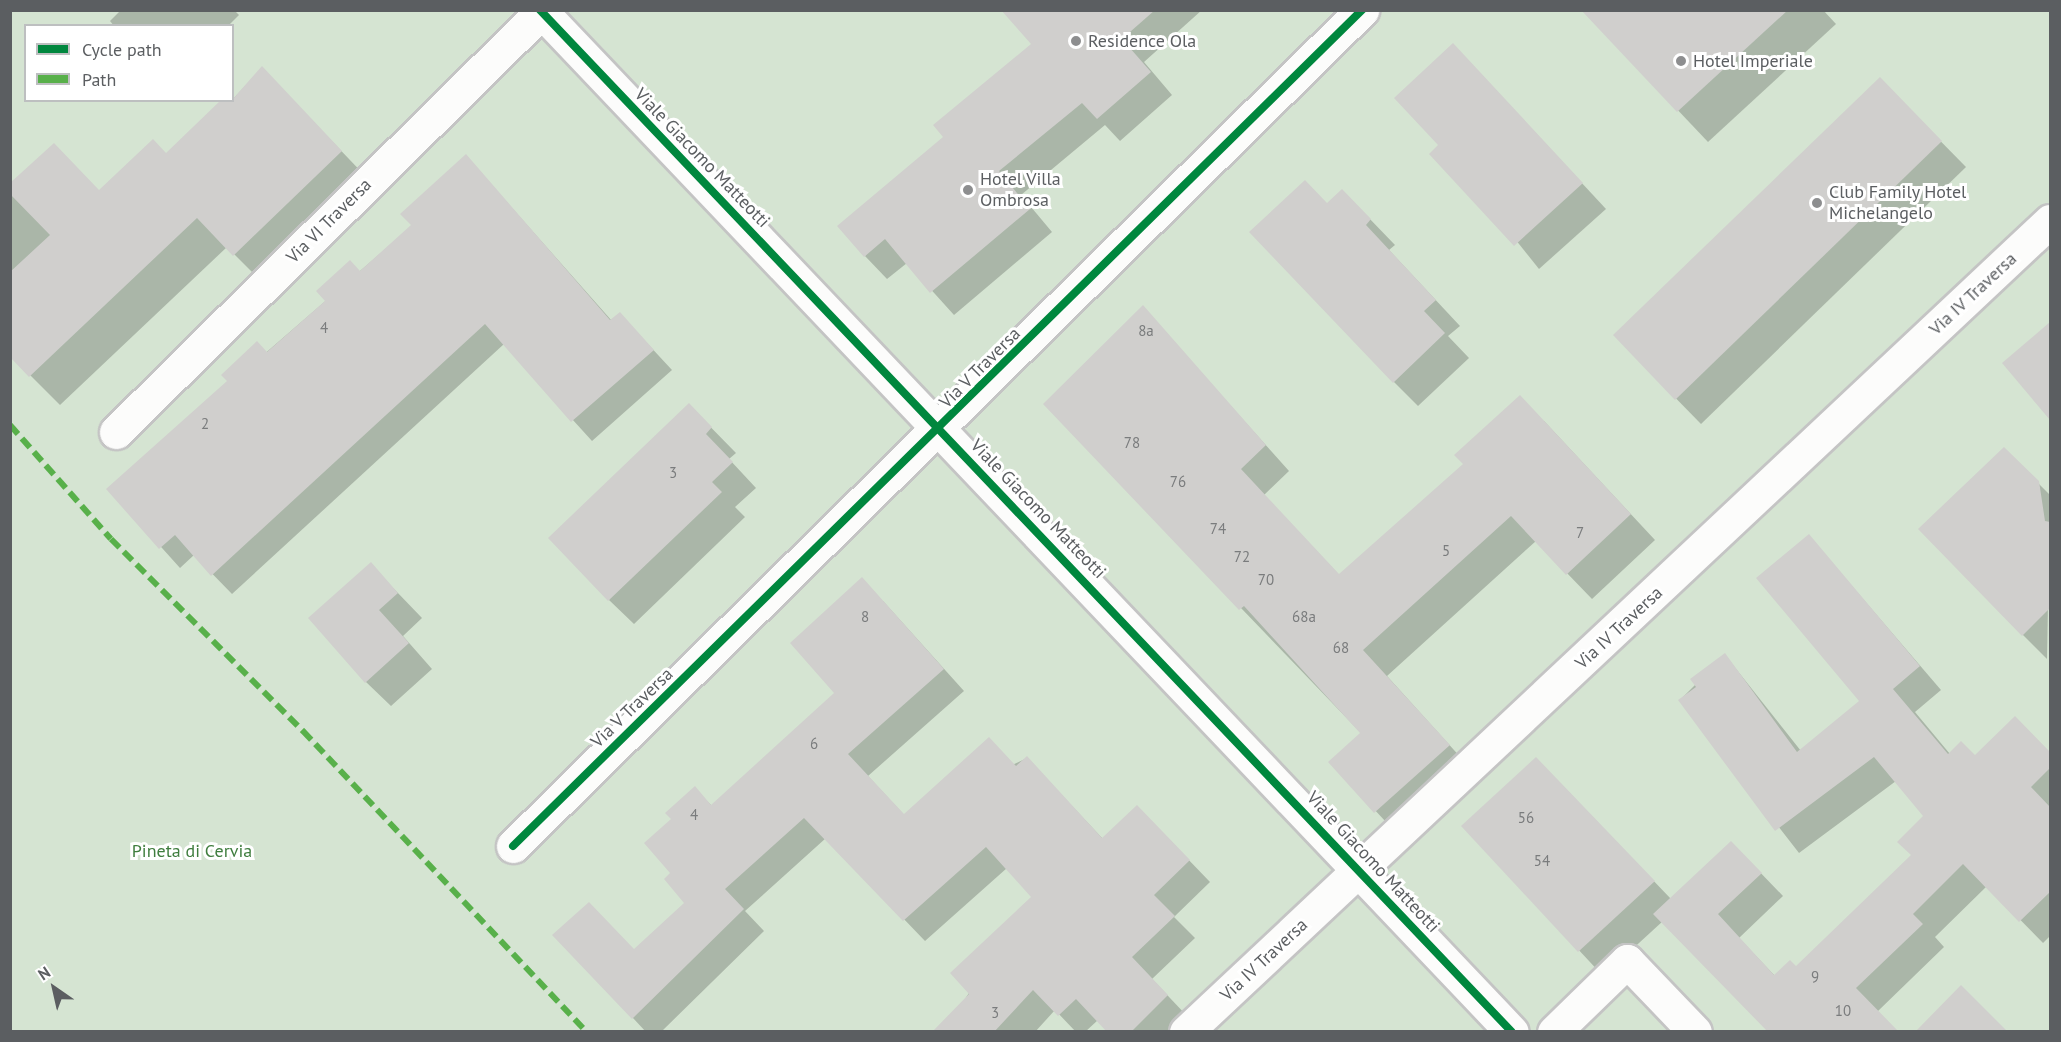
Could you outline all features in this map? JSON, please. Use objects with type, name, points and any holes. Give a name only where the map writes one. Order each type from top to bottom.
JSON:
[{"type":"street","name":"Via V Traversa","points":[[513,846],[1362,10]]},
{"type":"street","name":"Viale Giacomo Matteotti","points":[[541,11],[1361,870],[1512,1032]]},
{"type":"street","name":"Via VI Traversa","points":[[116,432],[541,11]]},
{"type":"street","name":"Via IV Traversa","points":[[1186,1032],[2050,221]]},
{"type":"street","points":[[1554,1032],[1627,961],[1695,1032]]},
{"type":"green space","name":"Pineta di Cervia","points":[[10,11],[2050,11],[2050,1031],[11,1031]]},
{"type":"building","points":[[1001,10],[1155,10],[1122,39],[1151,72],[1097,119],[1082,103],[999,171],[1030,209],[930,293],[885,239],[864,257],[837,226],[943,137],[933,125],[1031,44]]},
{"type":"building","name":"Hotel Imperiale","points":[[1581,10],[1788,10],[1677,112]]},
{"type":"building","points":[[1453,43],[1583,183],[1514,246],[1429,154],[1438,145],[1394,98]]},
{"type":"building","points":[[262,66],[342,151],[233,256],[197,218],[29,377],[10,357],[10,272],[50,235],[10,194],[10,183],[54,143],[99,190],[153,139],[166,153],[219,102],[234,102],[234,98]]},
{"type":"building","points":[[1880,77],[1942,141],[1675,400],[1613,335]]},
{"type":"building","points":[[466,154],[610,320],[620,312],[654,350],[571,422],[485,324],[211,576],[175,535],[159,549],[106,489],[227,381],[221,375],[257,341],[267,352],[325,301],[316,291],[350,260],[360,271],[411,225],[400,214]]},
{"type":"building","points":[[1305,180],[1327,203],[1342,189],[1371,219],[1366,225],[1436,300],[1424,311],[1445,333],[1393,383],[1249,232]]},
{"type":"building","points":[[1143,305],[1266,445],[1241,469],[1339,574],[1463,464],[1454,455],[1520,395],[1631,514],[1566,575],[1511,516],[1363,650],[1450,745],[1374,813],[1328,762],[1360,733],[1244,606],[1239,610],[1043,404]]},
{"type":"building","points":[[2050,322],[2050,420],[2002,363]]},
{"type":"building","points":[[689,403],[712,427],[706,434],[733,462],[712,482],[722,492],[608,601],[548,538]]},
{"type":"building","points":[[2004,447],[2039,481],[2045,521],[2050,522],[2050,608],[2022,636],[1918,529]]},
{"type":"building","points":[[1809,534],[1920,666],[1893,689],[1948,754],[1961,741],[1975,755],[2015,716],[2050,752],[2050,768],[2031,787],[2050,807],[2050,892],[2019,922],[1963,864],[1913,914],[1923,924],[1856,988],[1899,1032],[1768,1032],[1653,914],[1731,841],[1762,873],[1718,914],[1774,975],[1790,960],[1796,966],[1911,855],[1897,842],[1923,816],[1874,757],[1775,831],[1678,700],[1696,687],[1690,679],[1725,653],[1797,752],[1859,701],[1756,578]]},
{"type":"building","points":[[371,562],[398,593],[379,610],[409,643],[365,683],[308,618]]},
{"type":"building","points":[[862,577],[944,669],[848,754],[904,814],[989,737],[1016,766],[1027,756],[1102,838],[1137,805],[1190,860],[1154,895],[1175,916],[1132,957],[1168,995],[1131,1032],[1107,1032],[1076,999],[1058,1016],[1033,990],[994,1032],[932,1032],[969,994],[950,973],[1031,897],[986,847],[903,921],[804,818],[725,889],[744,909],[632,1019],[552,935],[589,902],[634,949],[684,903],[664,879],[670,873],[644,843],[671,819],[665,813],[695,786],[711,805],[834,693],[790,643]]},
{"type":"building","points":[[1536,757],[1655,881],[1578,952],[1461,826]]},
{"type":"building","points":[[1961,985],[2008,1032],[1915,1032]]},
{"type":"marked path","points":[[10,425],[111,539],[303,731],[587,1032]]},
{"type":"cycle path","points":[[540,10],[1512,1032]]},
{"type":"cycle path","points":[[513,846],[1362,10]]},
{"type":"place","name":"Residence Ola","points":[[1076,41]]},
{"type":"place","name":"Hotel Imperiale","points":[[1681,61]]},
{"type":"place","name":"Hotel Villa Ombrosa","points":[[968,190]]},
{"type":"place","name":"Club Family Hotel Michelangelo","points":[[1817,203]]}]
